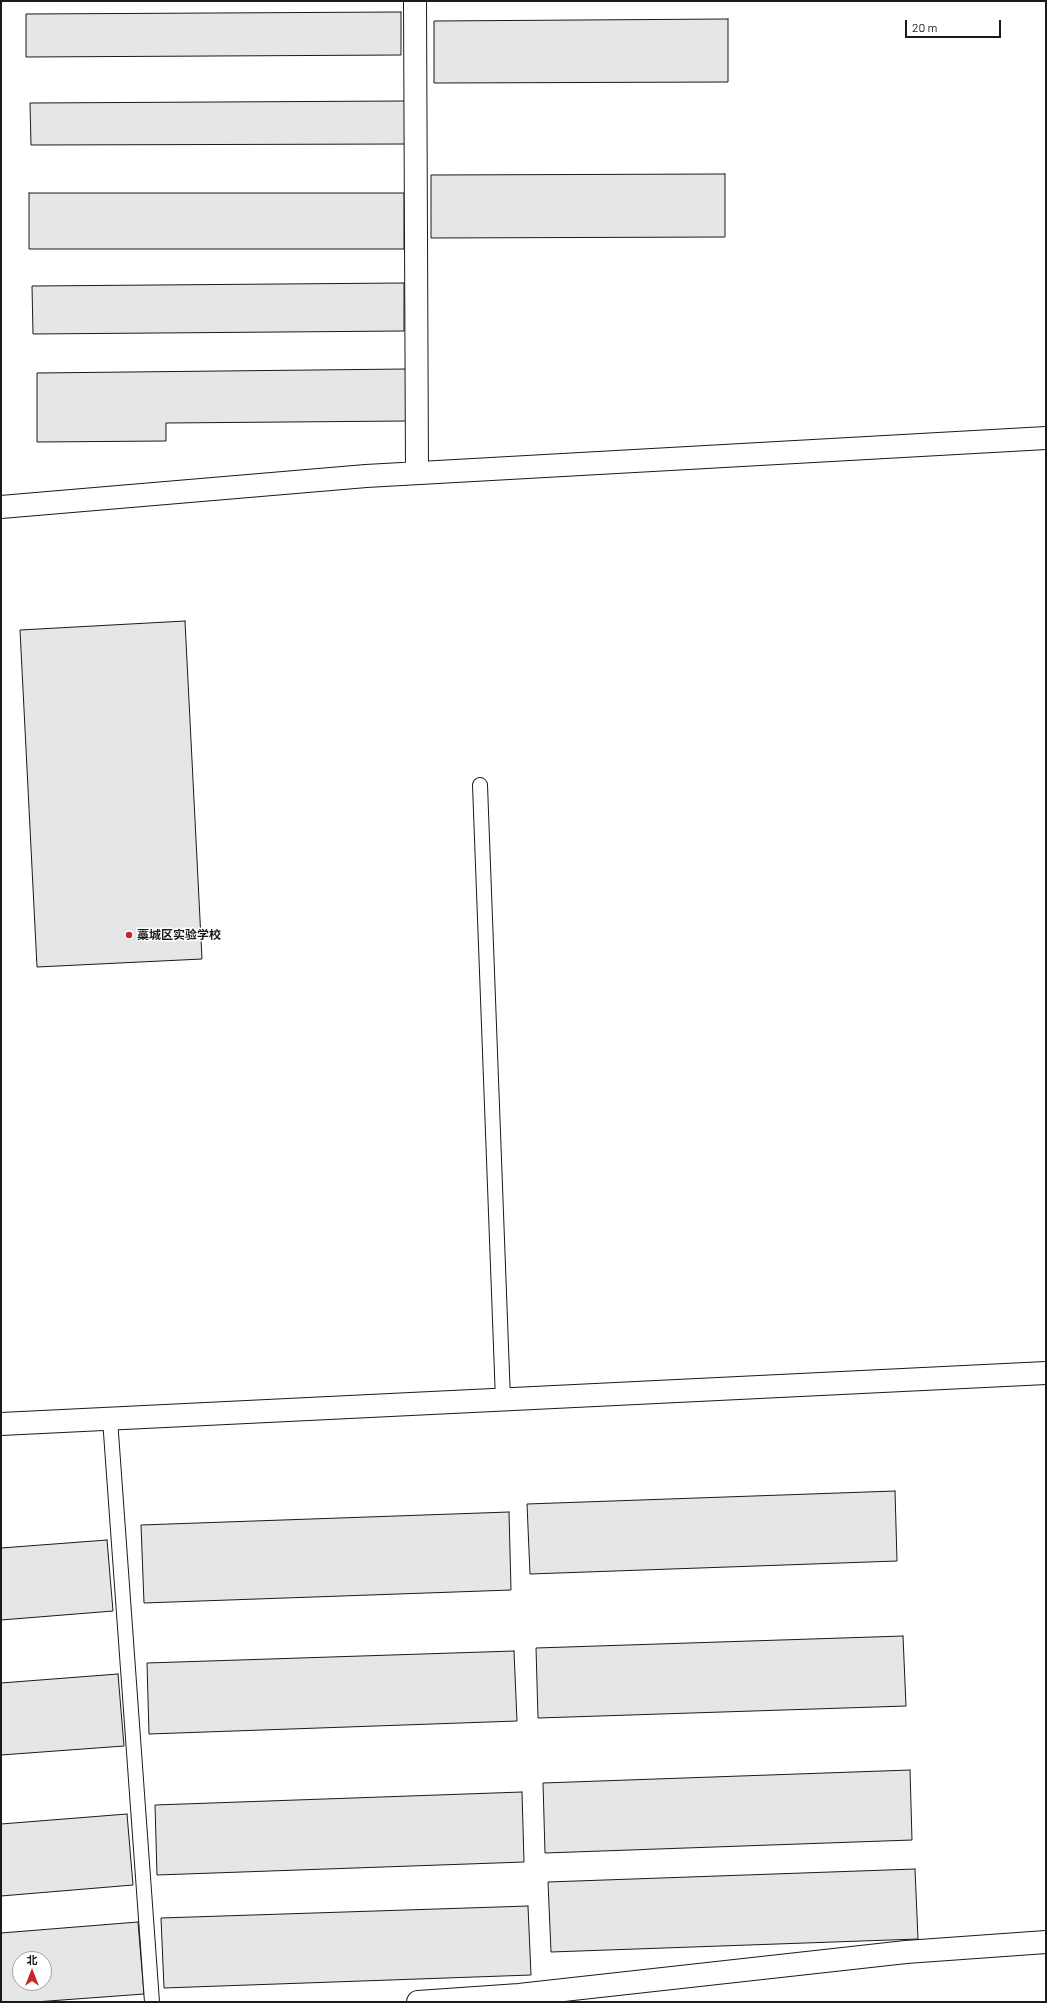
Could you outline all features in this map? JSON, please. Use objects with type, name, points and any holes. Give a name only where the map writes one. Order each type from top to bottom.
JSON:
[{"type":"street","points":[[415,1],[418,473]]},
{"type":"street","points":[[1,500],[1,507],[366,476],[1046,438]]},
{"type":"street","points":[[1,1424],[1046,1373]]},
{"type":"street","points":[[418,2002],[519,1995],[906,1952],[1046,1942]]},
{"type":"lane","points":[[480,785],[503,1400]]},
{"type":"lane","points":[[110,1419],[152,2002]]},
{"type":"building","points":[[401,12],[401,55],[26,57],[26,14]]},
{"type":"building","points":[[728,19],[728,82],[434,83],[434,21]]},
{"type":"building","points":[[405,101],[405,144],[31,145],[30,103]]},
{"type":"building","points":[[725,174],[725,237],[431,238],[431,175]]},
{"type":"building","points":[[29,193],[404,193],[404,249],[29,249]]},
{"type":"building","points":[[404,283],[404,331],[33,334],[32,286]]},
{"type":"building","points":[[406,369],[407,421],[166,423],[166,441],[37,442],[37,373]]},
{"type":"building","points":[[185,621],[202,959],[37,967],[20,630]]},
{"type":"building","points":[[895,1491],[897,1561],[530,1574],[527,1504]]},
{"type":"building","points":[[509,1512],[511,1590],[144,1603],[141,1525]]},
{"type":"building","points":[[107,1540],[113,1611],[1,1620],[1,1548]]},
{"type":"building","points":[[903,1636],[906,1706],[538,1718],[536,1648]]},
{"type":"building","points":[[514,1651],[517,1721],[149,1734],[147,1663]]},
{"type":"building","points":[[118,1674],[124,1746],[1,1755],[1,1683]]},
{"type":"building","points":[[910,1770],[912,1840],[545,1853],[543,1783]]},
{"type":"building","points":[[522,1792],[524,1862],[157,1875],[155,1805]]},
{"type":"building","points":[[127,1814],[133,1885],[1,1896],[1,1824]]},
{"type":"building","points":[[915,1869],[918,1939],[551,1952],[548,1882]]},
{"type":"building","points":[[528,1906],[531,1975],[164,1988],[161,1918]]},
{"type":"building","points":[[138,1922],[144,1994],[35,2002],[1,2002],[1,1933]]},
{"type":"place","name":"藁城区实验学校","points":[[129,935]]}]
